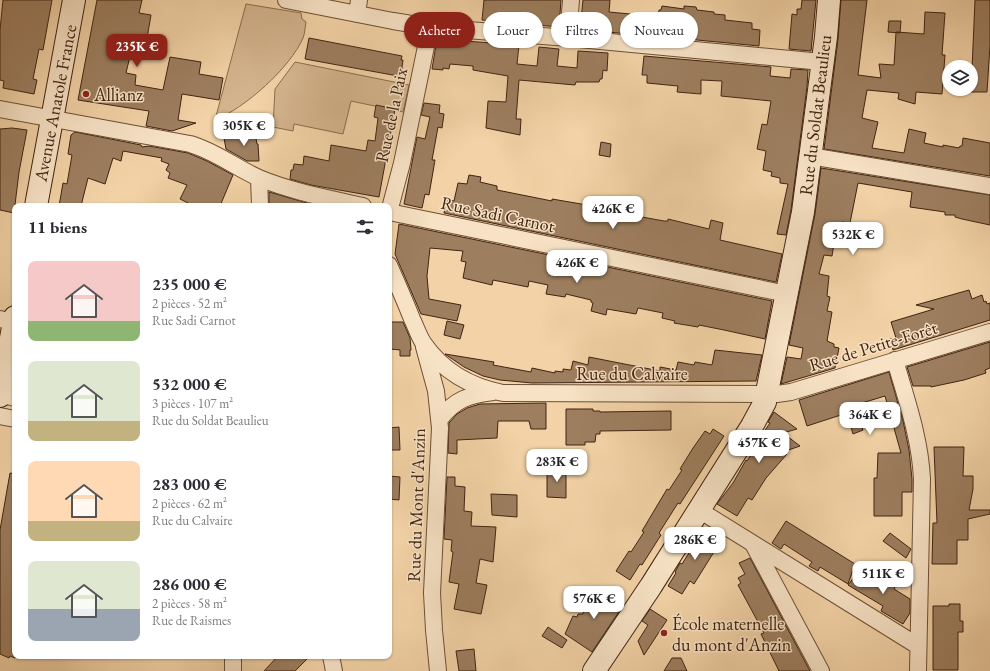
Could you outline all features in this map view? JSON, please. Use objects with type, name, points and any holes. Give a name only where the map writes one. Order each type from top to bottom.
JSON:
[{"type":"street","name":"Avenue Anatole France","points":[[37,203],[74,0]]},
{"type":"street","points":[[286,0],[358,7],[404,20]]},
{"type":"street","points":[[570,12],[571,0]]},
{"type":"street","name":"Rue du Soldat Beaulieu","points":[[594,671],[651,586],[752,426],[762,408],[767,394],[803,212],[829,0]]},
{"type":"street","points":[[475,31],[551,37]]},
{"type":"street","points":[[612,42],[822,62]]},
{"type":"street","name":"Rue de la Paix","points":[[391,203],[402,164],[426,48]]},
{"type":"street","points":[[0,109],[196,146],[210,151],[259,178],[302,192],[350,203]]},
{"type":"street","points":[[810,156],[990,186]]},
{"type":"street","points":[[259,178],[260,203]]},
{"type":"street","name":"Rue Sadi Carnot","points":[[392,213],[787,294]]},
{"type":"street","name":"Rue du Calvaire","points":[[392,272],[423,343],[440,363],[455,375],[479,386],[496,391],[522,394],[767,394]]},
{"type":"street","points":[[10,319],[0,395],[12,397]]},
{"type":"street","name":"Rue de Petite-Forêt","points":[[767,394],[791,392],[990,332]]},
{"type":"street","name":"Rue du Mont d'Anzin","points":[[423,343],[436,391],[440,419],[432,593],[438,671]]},
{"type":"street","points":[[895,360],[915,429],[920,456],[922,479],[918,671]]},
{"type":"street","name":"Rue du Calvaire","points":[[440,419],[450,407],[460,400],[496,391]]},
{"type":"street","points":[[0,416],[12,418]]},
{"type":"street","points":[[699,510],[918,646]]},
{"type":"street","points":[[752,542],[821,671]]},
{"type":"street","points":[[233,671],[234,659]]},
{"type":"street","points":[[332,659],[334,671]]},
{"type":"shaded area","points":[[246,4],[301,13],[302,19],[306,22],[304,36],[297,50],[288,62],[265,86],[240,106],[215,120]]},
{"type":"shaded area","points":[[295,62],[409,85],[403,112],[351,101],[343,134],[294,124],[293,131],[273,127],[275,89]]},
{"type":"building","points":[[3,0],[52,0],[43,50],[39,49],[33,79],[37,80],[34,94],[3,88],[4,81],[0,80],[0,30]]},
{"type":"building","points":[[97,0],[142,0],[139,13],[151,15],[146,44],[148,44],[146,55],[131,52],[126,73],[136,75],[135,85],[163,90],[170,57],[201,62],[199,74],[223,78],[219,100],[182,94],[178,120],[196,123],[172,131],[146,126],[149,111],[78,100]]},
{"type":"building","points":[[484,0],[561,0],[560,12],[551,12],[551,26],[543,26],[543,12],[483,12],[482,20]]},
{"type":"building","points":[[583,0],[610,0],[609,12],[582,12]]},
{"type":"building","points":[[802,0],[816,0],[811,51],[789,49],[792,14],[797,15],[797,9],[801,9]]},
{"type":"building","points":[[841,0],[867,0],[858,75],[881,78],[879,64],[894,65],[896,32],[924,34],[925,12],[945,13],[942,55],[945,55],[945,60],[942,60],[942,94],[916,92],[915,104],[898,99],[899,93],[867,90],[862,118],[878,122],[872,148],[904,153],[909,129],[926,133],[924,143],[943,147],[943,145],[959,148],[962,146],[963,138],[990,143],[990,176],[824,149],[838,39]]},
{"type":"building","points":[[975,0],[990,0],[990,45],[987,92],[978,92],[978,60],[972,60]]},
{"type":"building","points":[[662,6],[684,9],[684,6],[696,7],[697,10],[725,15],[725,20],[752,23],[752,29],[760,30],[759,46],[698,40],[698,12],[659,12],[659,10],[661,10]]},
{"type":"building","points":[[612,12],[620,13],[620,33],[612,32]]},
{"type":"building","points":[[889,21],[901,21],[900,33],[888,32]]},
{"type":"building","points":[[309,38],[402,56],[401,60],[403,60],[401,75],[398,76],[305,59]]},
{"type":"building","points":[[475,42],[483,42],[483,48],[519,48],[517,64],[537,66],[539,48],[559,49],[557,66],[577,68],[578,51],[608,53],[607,71],[603,70],[602,79],[600,79],[599,82],[576,82],[575,85],[519,80],[516,119],[521,119],[520,135],[486,128],[488,101],[506,102],[508,76],[473,70],[473,66],[450,64],[449,69],[432,69],[436,48],[475,48]]},
{"type":"building","points":[[644,56],[771,67],[770,76],[790,78],[791,69],[808,70],[791,210],[786,235],[777,234],[788,184],[780,183],[780,178],[771,176],[772,172],[763,170],[766,151],[757,149],[762,124],[767,125],[771,101],[721,96],[722,81],[701,80],[701,94],[677,92],[678,86],[647,83],[647,75],[642,75]]},
{"type":"building","points":[[424,103],[440,105],[439,113],[444,114],[442,128],[438,127],[432,160],[435,160],[429,195],[425,194],[422,208],[404,204],[417,137],[425,139],[430,117],[421,115]]},
{"type":"building","points":[[376,105],[395,109],[379,197],[311,185],[290,179],[291,170],[293,170],[294,164],[303,165],[304,156],[329,161],[331,145],[366,151],[368,140],[375,141],[378,118],[374,117]]},
{"type":"building","points":[[12,128],[27,130],[19,172],[15,203],[12,203],[12,213],[0,210],[0,129]]},
{"type":"building","points":[[75,132],[141,145],[142,147],[149,146],[188,153],[233,175],[221,203],[188,203],[180,199],[187,185],[168,178],[170,173],[166,170],[169,164],[161,161],[162,158],[123,151],[121,161],[113,158],[105,184],[88,178],[82,203],[60,203],[63,183],[67,184],[72,155],[68,154],[71,135]]},
{"type":"building","points":[[255,133],[258,144],[259,161],[247,161],[226,149],[224,138],[245,136],[245,134]]},
{"type":"building","points":[[601,142],[611,144],[610,157],[599,155]]},
{"type":"building","points":[[821,168],[990,195],[990,225],[955,217],[955,215],[945,215],[945,212],[910,207],[912,192],[858,183],[850,223],[842,222],[838,237],[835,237],[832,256],[824,255],[819,274],[829,276],[827,296],[830,297],[827,311],[832,312],[827,341],[834,344],[834,347],[839,348],[835,368],[781,384],[787,357],[801,359],[803,348],[789,345],[815,214]]},
{"type":"building","points":[[469,175],[481,177],[480,182],[497,186],[497,190],[552,201],[552,199],[593,206],[592,216],[618,221],[620,213],[664,221],[668,221],[668,219],[709,229],[711,220],[723,223],[720,240],[782,254],[776,282],[444,213],[447,199],[454,201],[458,183],[467,184]]},
{"type":"building","points":[[269,192],[307,203],[269,203]]},
{"type":"building","points":[[399,224],[772,301],[765,339],[699,325],[698,327],[674,323],[675,321],[662,318],[663,313],[638,308],[636,314],[607,309],[606,315],[591,311],[593,303],[591,300],[566,294],[565,297],[546,294],[548,285],[529,281],[528,287],[493,280],[492,285],[463,278],[466,262],[461,261],[463,251],[430,248],[427,276],[429,299],[461,305],[457,321],[421,314],[395,254]]},
{"type":"building","points":[[969,290],[972,299],[982,295],[984,302],[986,301],[987,304],[990,303],[990,320],[893,350],[890,339],[896,338],[891,322],[934,309],[916,305]]},
{"type":"building","points":[[447,321],[464,325],[460,339],[444,335]]},
{"type":"building","points":[[392,322],[403,322],[410,338],[410,356],[400,356],[400,350],[392,349]]},
{"type":"building","points":[[990,342],[990,368],[985,370],[986,373],[964,380],[931,387],[913,386],[907,367]]},
{"type":"building","points":[[715,350],[762,355],[756,381],[532,383],[500,380],[483,376],[464,367],[445,354],[494,362],[493,365],[531,372],[532,368],[555,373],[555,371],[563,372],[563,369],[571,370],[573,361],[588,365],[589,357],[660,371],[660,367],[676,370],[678,362],[694,365],[695,362],[712,365]]},
{"type":"building","points":[[889,372],[903,421],[909,450],[912,492],[902,492],[902,516],[874,516],[874,478],[877,478],[878,453],[901,453],[885,396],[862,403],[863,408],[857,410],[863,430],[853,434],[847,413],[807,426],[799,400]]},
{"type":"building","points":[[546,403],[546,429],[531,429],[529,421],[498,421],[497,438],[457,440],[457,454],[448,453],[449,423],[457,414],[467,408],[480,404]]},
{"type":"building","points":[[566,409],[593,409],[593,411],[600,412],[671,411],[671,430],[600,431],[600,434],[596,434],[595,442],[585,442],[585,445],[566,445]]},
{"type":"building","points":[[774,412],[797,429],[783,433],[800,446],[777,454],[787,454],[766,478],[752,500],[748,498],[737,516],[717,504],[733,483],[746,460],[747,461],[759,443],[757,442],[770,423],[768,422]]},
{"type":"building","points":[[399,427],[400,450],[392,450],[392,428]]},
{"type":"building","points":[[713,429],[724,436],[680,504],[678,503],[659,533],[661,535],[642,565],[640,564],[630,580],[616,571],[644,532],[642,531],[667,489],[669,490],[682,470],[680,469],[693,448],[705,431],[710,434]]},
{"type":"building","points":[[934,447],[964,447],[963,476],[973,476],[973,489],[969,510],[990,510],[990,514],[968,519],[968,540],[957,540],[957,564],[932,564],[933,523],[937,523]]},
{"type":"building","points":[[547,468],[566,468],[566,498],[547,497]]},
{"type":"building","points":[[10,473],[12,473],[12,657],[10,656],[9,658],[0,654],[0,530]]},
{"type":"building","points":[[392,476],[400,477],[399,500],[392,499]]},
{"type":"building","points":[[447,477],[455,477],[455,486],[465,487],[464,511],[472,512],[471,526],[496,527],[493,562],[480,559],[476,583],[487,585],[481,614],[454,609],[459,584],[449,582],[453,552],[451,551],[452,540],[444,539]]},
{"type":"building","points":[[491,494],[517,495],[517,517],[492,515]]},
{"type":"building","points":[[786,521],[855,564],[848,584],[820,567],[818,571],[809,566],[812,562],[784,544],[781,549],[772,543]]},
{"type":"building","points":[[703,527],[722,539],[694,584],[690,581],[682,594],[668,586],[680,563],[682,564],[699,537],[697,536]]},
{"type":"building","points":[[890,533],[911,549],[906,558],[883,541]]},
{"type":"building","points":[[750,558],[810,671],[779,671],[761,634],[764,633],[738,585],[741,583],[738,578],[745,574],[739,563]]},
{"type":"building","points":[[861,568],[876,578],[879,574],[896,585],[894,589],[910,599],[910,613],[903,624],[881,611],[883,606],[848,585]]},
{"type":"building","points":[[605,592],[624,604],[592,652],[565,634],[573,616],[577,617],[578,614],[583,614],[587,593],[602,596]]},
{"type":"building","points":[[949,604],[960,604],[960,621],[963,621],[963,632],[958,632],[958,670],[933,670],[933,606],[949,606]]},
{"type":"building","points":[[650,609],[667,620],[644,655],[638,641],[648,625],[642,621]]},
{"type":"building","points":[[548,627],[567,640],[562,648],[542,636]]},
{"type":"building","points":[[474,649],[476,671],[459,671],[456,651]]},
{"type":"building","points":[[672,658],[681,658],[687,671],[664,671]]},
{"type":"building","points":[[275,659],[307,659],[295,671],[264,671]]},
{"type":"place","name":"Allianz","points":[[86,94]]},
{"type":"place","name":"École maternelle du mont d'Anzin","points":[[664,633]]}]
